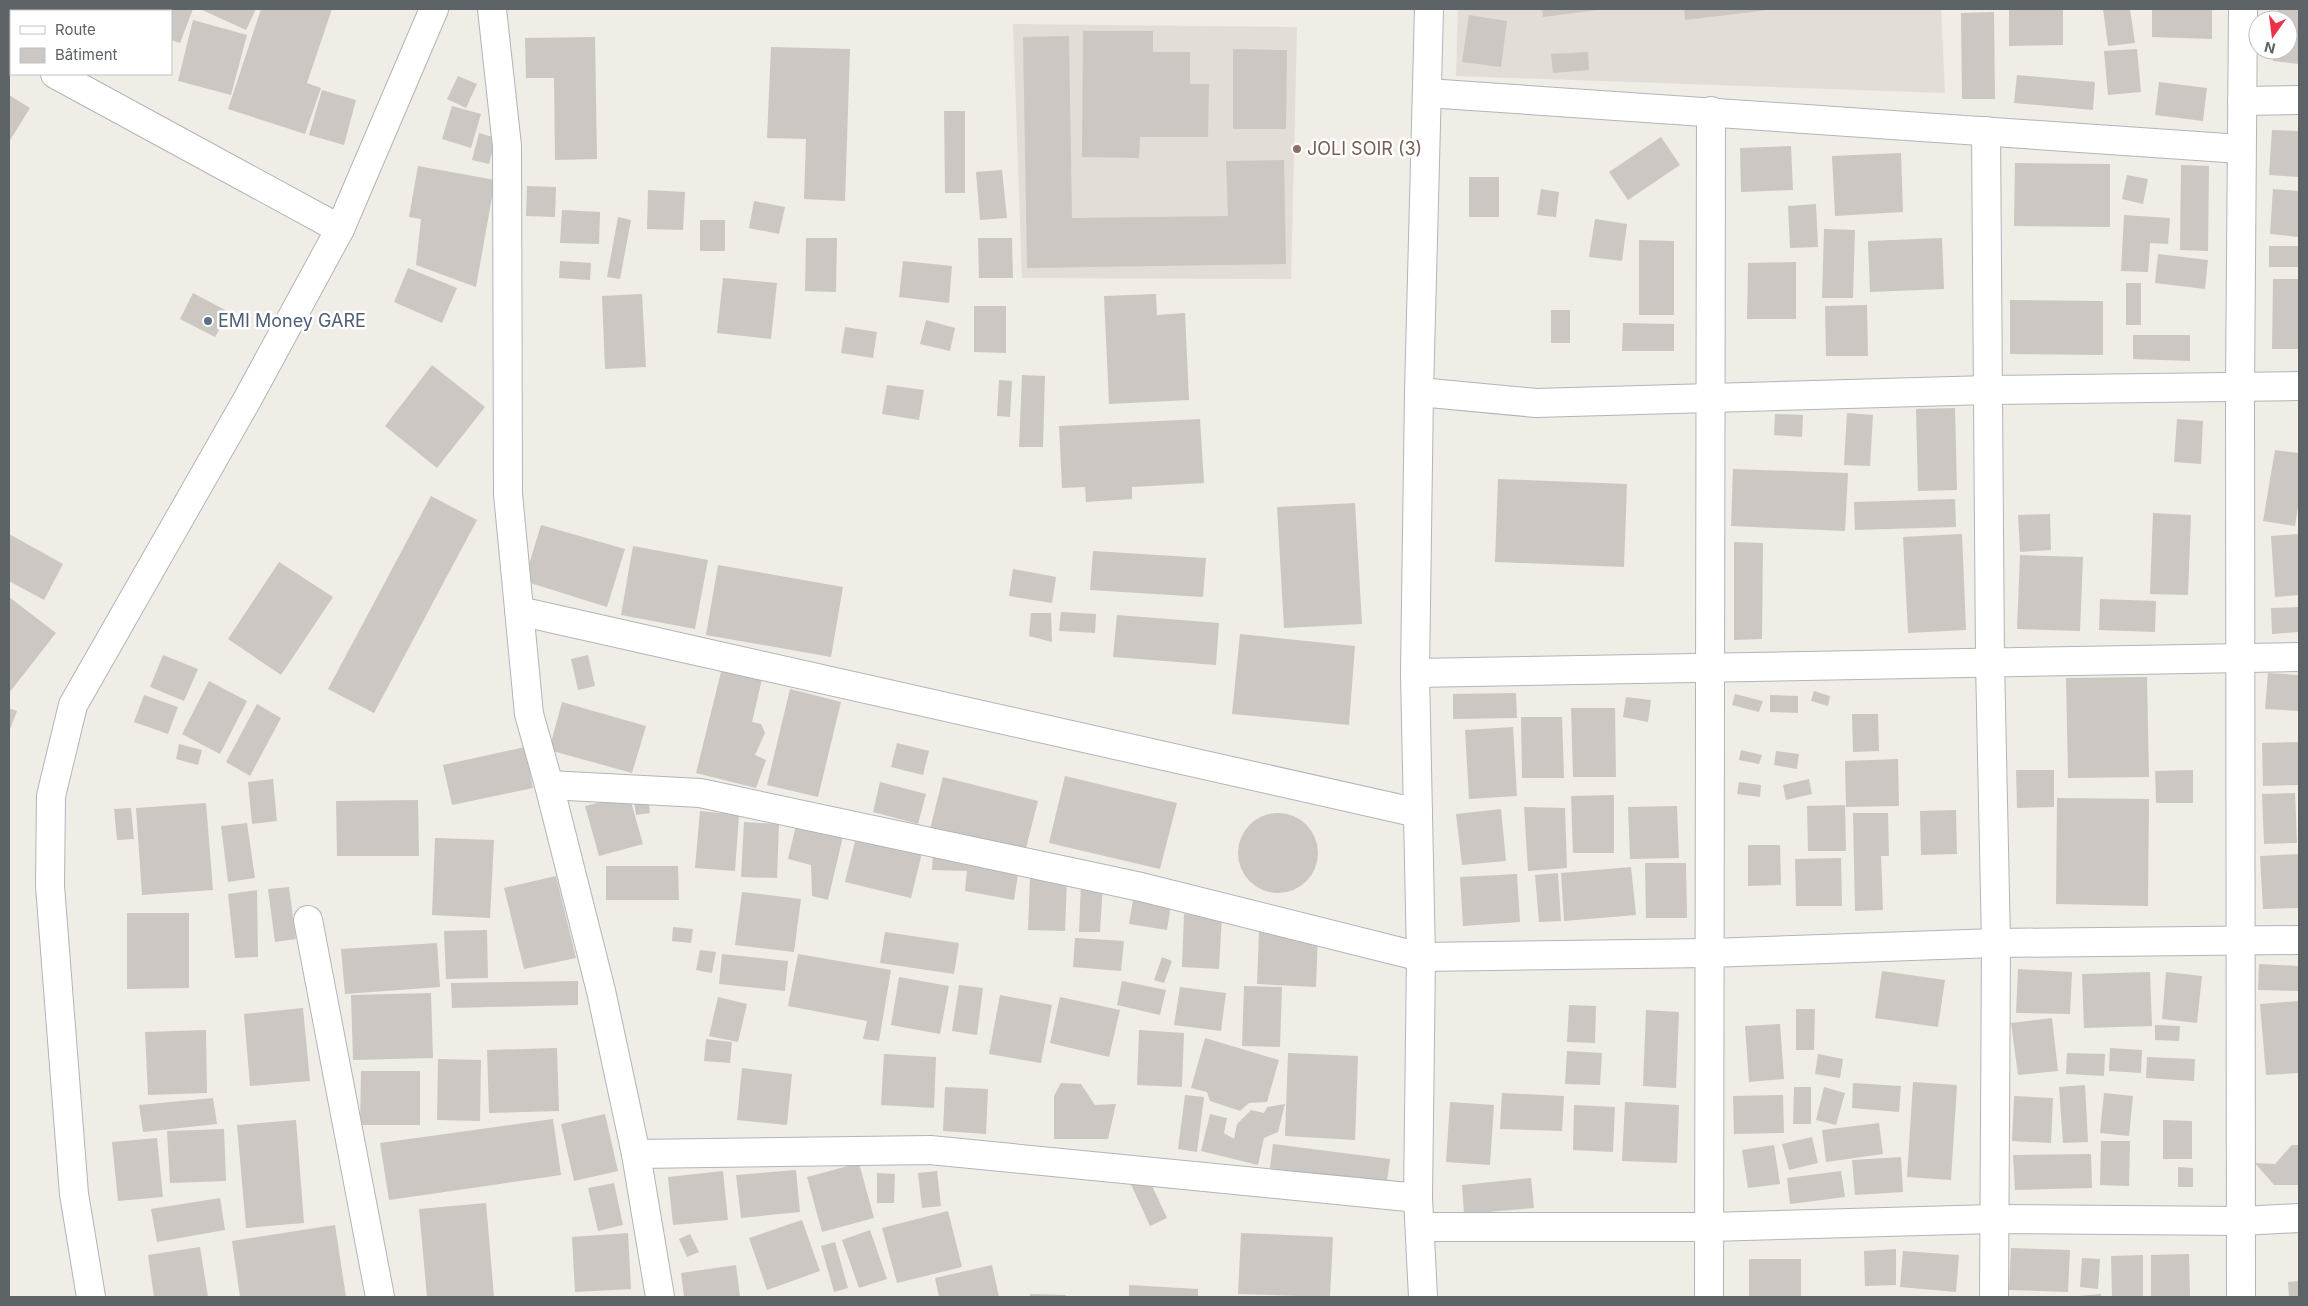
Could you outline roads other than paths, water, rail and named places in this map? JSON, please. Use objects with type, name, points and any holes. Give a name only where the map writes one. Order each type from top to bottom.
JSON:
[{"type":"street","points":[[90,1297],[74,1194],[50,886],[51,796],[74,705],[242,408],[340,229],[434,9]]},
{"type":"street","points":[[492,9],[507,146],[508,494],[529,714],[550,785],[601,991],[636,1154],[660,1297]]},
{"type":"street","points":[[1423,1297],[1418,1198],[1421,957],[1415,673],[1418,392],[1429,9]]},
{"type":"street","points":[[2241,1297],[2240,388],[2243,9]]},
{"type":"street","points":[[57,75],[340,229]]},
{"type":"street","points":[[1427,93],[1712,111],[2241,149]]},
{"type":"street","points":[[2242,101],[2299,100]]},
{"type":"street","points":[[1709,1297],[1712,111]]},
{"type":"street","points":[[1986,131],[1990,661],[1996,943],[1994,1297]]},
{"type":"street","points":[[1418,392],[1536,403],[1988,390],[2299,386]]},
{"type":"street","points":[[519,611],[1418,813]]},
{"type":"street","points":[[1415,673],[1990,661],[2299,657]]},
{"type":"street","points":[[550,785],[700,793],[1141,887],[1421,957],[1710,953],[1996,943],[2299,940]]},
{"type":"street","points":[[308,920],[380,1297]]},
{"type":"street","points":[[636,1154],[930,1150],[1418,1198]]},
{"type":"street","points":[[1420,1227],[1710,1227],[1993,1219],[2241,1221],[2299,1218]]},
{"type":"place","name":"JOLI SOIR (3)","points":[[1297,149]]},
{"type":"place","name":"EMI Money GARE","points":[[208,321]]}]
